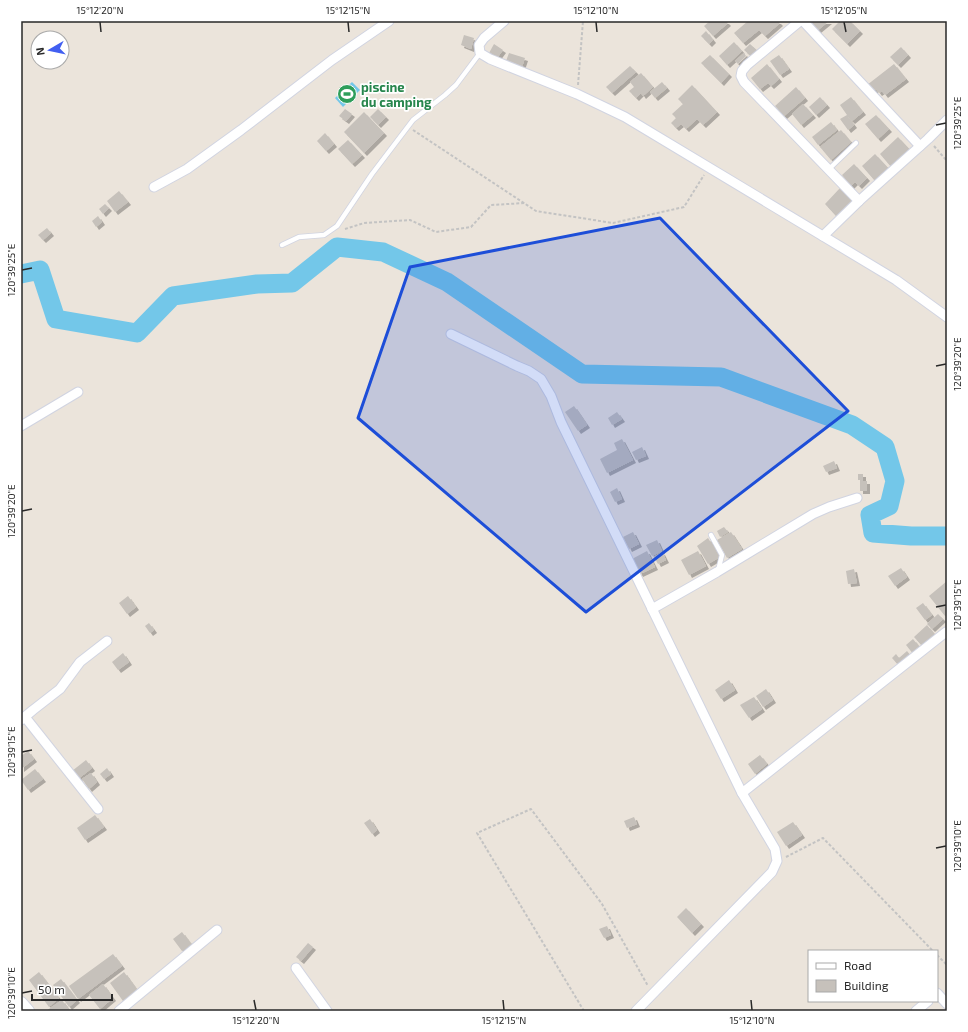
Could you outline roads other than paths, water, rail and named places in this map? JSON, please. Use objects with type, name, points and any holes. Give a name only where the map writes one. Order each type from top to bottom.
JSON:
[{"type":"street","points":[[154,187],[187,169],[241,130],[332,60],[389,21]]},
{"type":"street","points":[[504,21],[478,45],[480,53],[490,59],[577,94],[625,117],[896,280],[947,317]]},
{"type":"street","points":[[859,200],[828,170],[744,82],[741,76],[742,71],[747,65],[802,21],[920,146]]},
{"type":"street","points":[[823,236],[859,200],[928,139],[947,120]]},
{"type":"street","points":[[451,334],[529,371],[541,379],[551,396],[561,422],[742,793],[775,848],[778,861],[772,872],[636,1011]]},
{"type":"street","points":[[21,426],[78,392]]},
{"type":"street","points":[[652,609],[718,572],[813,514],[857,498]]},
{"type":"street","points":[[742,793],[946,632]]},
{"type":"street","points":[[98,810],[23,719],[60,689],[80,662],[107,641]]},
{"type":"street","points":[[119,1011],[217,930]]},
{"type":"street","points":[[296,968],[327,1011]]},
{"type":"street","points":[[938,994],[947,1004]]},
{"type":"street","points":[[916,1011],[927,1002]]},
{"type":"street","points":[[21,1003],[28,1011]]},
{"type":"lane","points":[[282,245],[299,238],[324,235],[337,226],[372,174],[408,126],[413,120],[456,85],[480,53]]},
{"type":"lane","points":[[828,170],[856,143]]},
{"type":"lane","points":[[711,535],[722,555],[718,572]]},
{"type":"water","name":"piscine du camping","points":[[352,82],[360,90],[343,107],[335,98]]},
{"type":"waterway","points":[[21,274],[40,270],[56,319],[137,333],[173,296],[257,284],[292,283],[337,247],[383,252],[447,282],[582,374],[721,377],[852,425],[885,447],[895,481],[889,506],[870,515],[873,533],[911,536],[947,536]]},
{"type":"place","name":"piscine du camping","points":[[347,94]]}]
